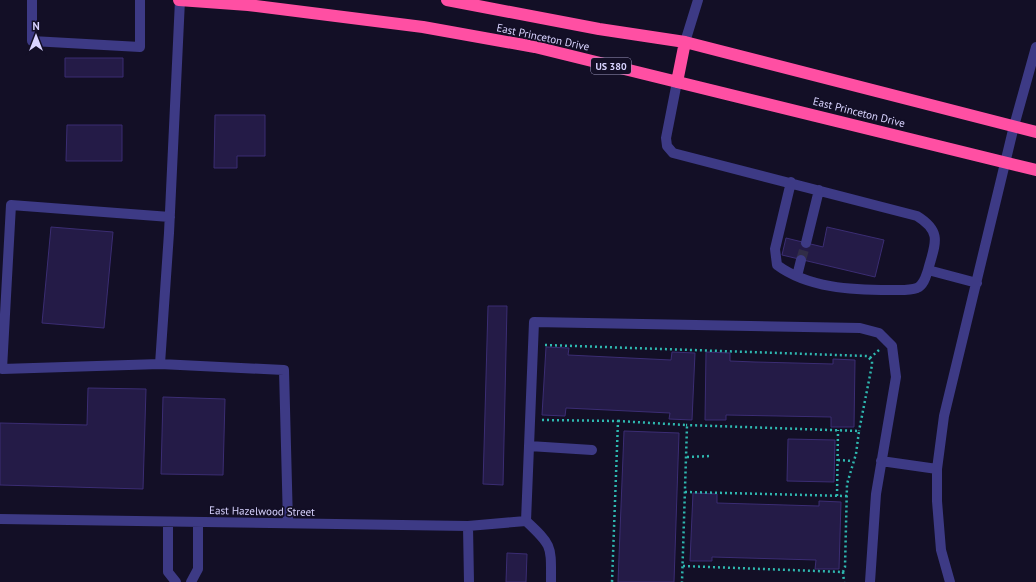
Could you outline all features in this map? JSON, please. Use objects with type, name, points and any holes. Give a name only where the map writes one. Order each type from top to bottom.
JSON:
[{"type":"highway","name":"East Princeton Drive","points":[[180,0],[248,5],[423,27],[485,37],[535,47],[783,106],[1036,170]]},
{"type":"highway","name":"East Princeton Drive","points":[[447,0],[599,29],[685,42],[1036,132]]},
{"type":"highway","points":[[677,82],[685,42]]},
{"type":"street","points":[[32,0],[32,41],[140,47],[140,0]]},
{"type":"street","points":[[160,364],[170,217],[180,0]]},
{"type":"street","points":[[685,42],[698,0]]},
{"type":"street","points":[[950,582],[941,550],[938,525],[937,469],[944,416],[1014,126],[1036,47]]},
{"type":"street","points":[[677,82],[666,138],[667,146],[673,153],[792,182],[916,216],[929,224],[936,241],[923,283],[918,288],[901,290],[873,290],[833,286],[810,281],[787,272],[777,265],[775,249],[792,182]]},
{"type":"street","points":[[806,243],[819,190]]},
{"type":"street","points":[[170,217],[11,205],[2,369],[160,364],[284,370],[288,523]]},
{"type":"street","points":[[797,276],[801,260]]},
{"type":"street","points":[[928,270],[977,283]]},
{"type":"street","points":[[551,582],[550,548],[544,538],[526,521],[534,322],[860,328],[879,333],[892,346],[896,377],[876,494],[870,582]]},
{"type":"street","points":[[529,446],[592,450]]},
{"type":"street","points":[[882,461],[937,469]]},
{"type":"street","name":"East Hazelwood Street","points":[[0,519],[468,526],[526,521]]},
{"type":"street","points":[[168,522],[168,572],[176,582]]},
{"type":"street","points":[[191,582],[198,569],[198,522]]},
{"type":"street","points":[[468,526],[469,582]]},
{"type":"path","points":[[533,345],[867,356],[872,361],[872,365],[856,454],[847,484],[845,567],[843,572],[844,582]]},
{"type":"path","points":[[530,420],[618,421],[859,431]]},
{"type":"path","points":[[612,582],[618,421]]},
{"type":"path","points":[[682,582],[687,457],[686,425]]},
{"type":"path","points":[[837,496],[838,430]]},
{"type":"path","points":[[687,457],[712,456]]},
{"type":"path","points":[[838,460],[853,461]]},
{"type":"path","points":[[685,492],[847,496]]},
{"type":"path","points":[[683,566],[843,572]]},
{"type":"building","points":[[65,58],[123,58],[123,77],[65,77]]},
{"type":"building","points":[[215,115],[265,115],[265,156],[237,156],[237,168],[214,168]]},
{"type":"building","points":[[67,125],[122,125],[122,161],[66,161]]},
{"type":"building","points":[[51,227],[113,232],[104,328],[42,323]]},
{"type":"building","points":[[827,227],[884,240],[875,277],[782,255],[786,238],[823,247]]},
{"type":"building","points":[[488,306],[507,306],[503,485],[483,484]]},
{"type":"building","points":[[546,347],[569,348],[568,355],[671,360],[672,352],[695,353],[692,420],[669,419],[670,413],[566,408],[565,416],[542,415]]},
{"type":"building","points":[[706,352],[730,353],[730,361],[833,364],[833,359],[855,360],[854,427],[831,427],[831,417],[726,415],[726,420],[705,420]]},
{"type":"building","points":[[88,388],[146,389],[143,489],[0,485],[0,423],[87,425]]},
{"type":"building","points":[[163,397],[225,399],[223,475],[161,474]]},
{"type":"building","points":[[624,431],[679,433],[674,582],[618,582]]},
{"type":"building","points":[[788,439],[835,440],[834,482],[787,481]]},
{"type":"building","points":[[693,493],[717,494],[717,503],[819,506],[819,501],[841,502],[839,569],[815,569],[816,560],[712,557],[712,561],[690,561]]},
{"type":"building","points":[[507,553],[527,554],[526,582],[506,582]]},
{"type":"tunnel","points":[[801,260],[806,243]]}]
